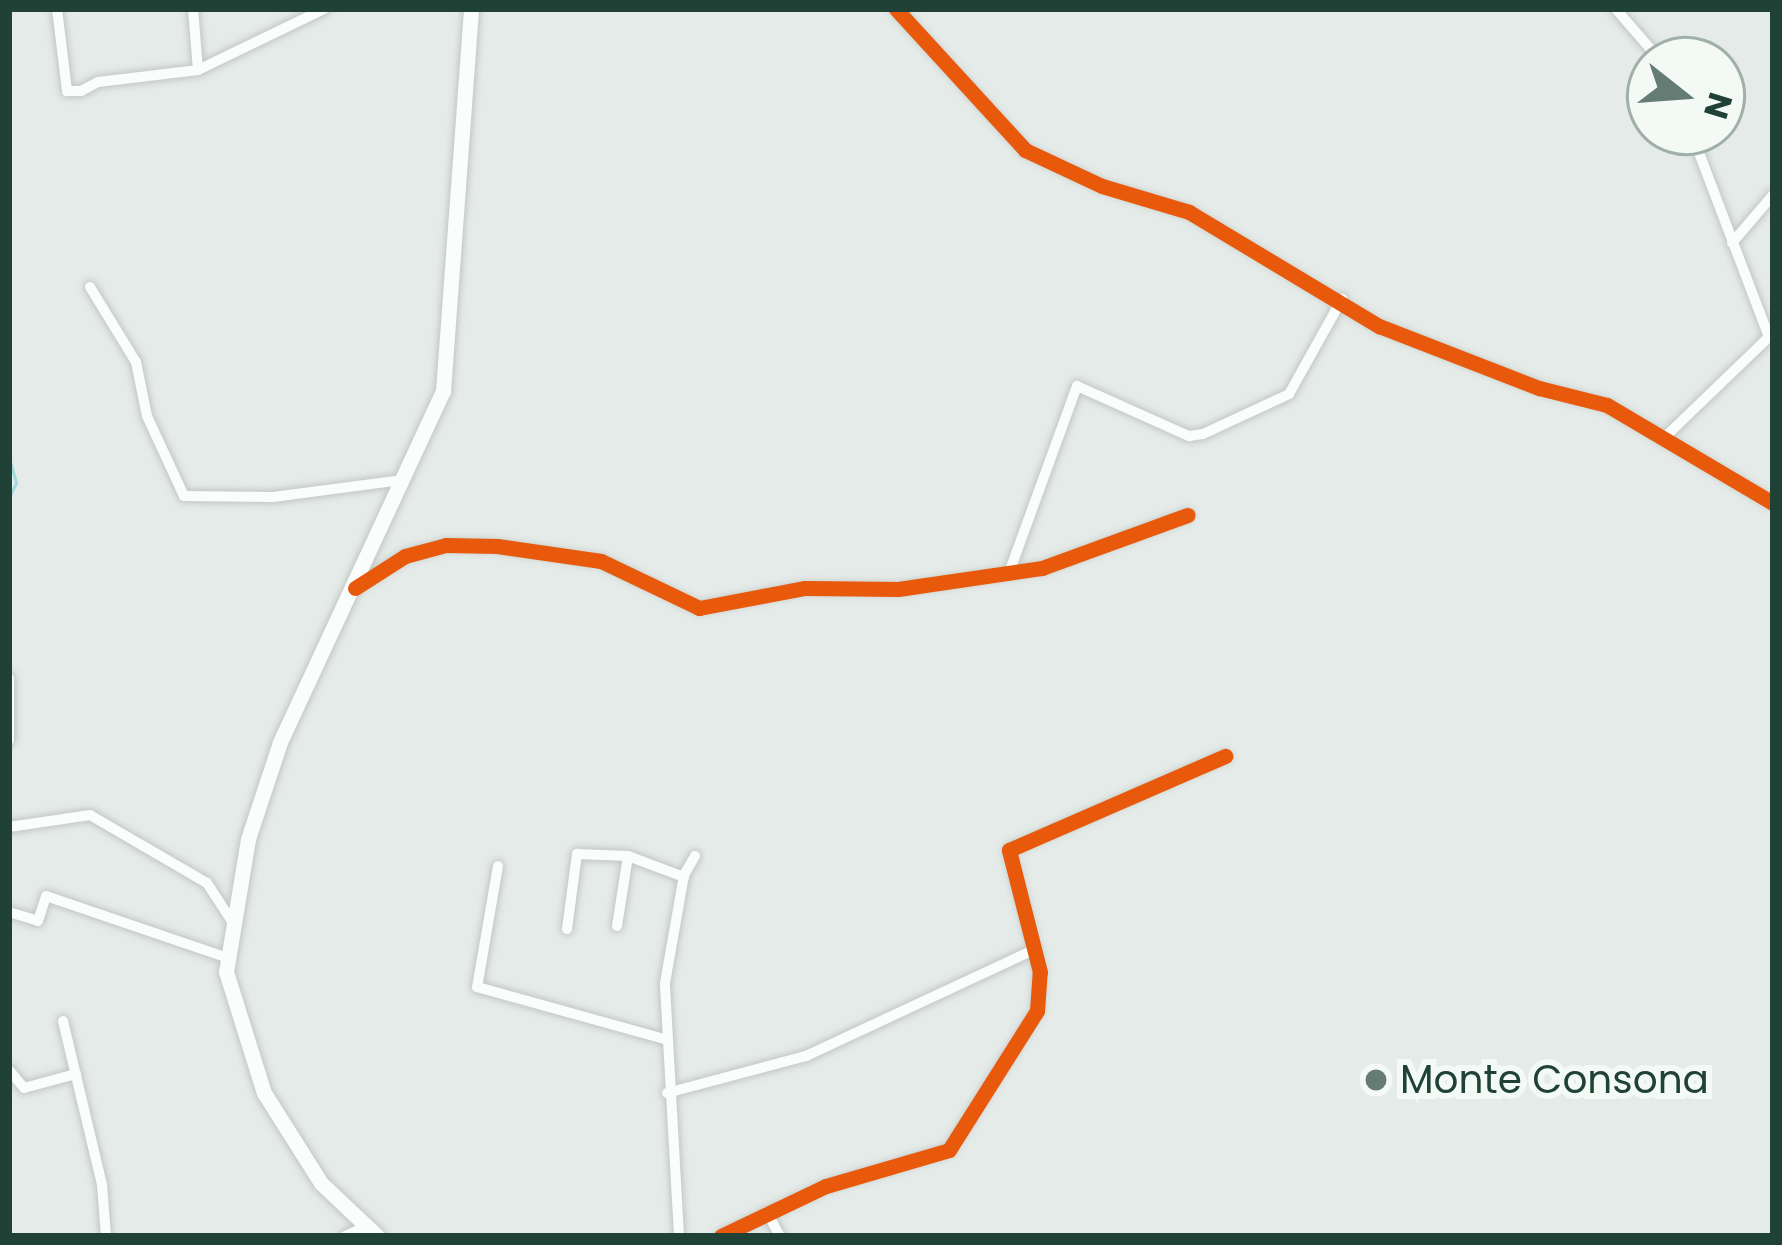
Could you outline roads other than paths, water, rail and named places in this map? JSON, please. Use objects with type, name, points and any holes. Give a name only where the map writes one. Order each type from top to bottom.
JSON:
[{"type":"main road","points":[[371,1232],[321,1183],[264,1093],[237,1021],[228,958],[231,920],[280,742],[406,481],[443,391],[452,341],[471,9]]},
{"type":"street","points":[[56,9],[67,91],[198,70],[322,9]]},
{"type":"street","points":[[193,9],[198,70]]},
{"type":"street","points":[[896,9],[1025,150],[1102,186],[1189,212],[1342,299],[1379,326],[1539,388],[1607,405],[1773,503]]},
{"type":"street","points":[[1616,9],[1639,36]]},
{"type":"street","points":[[1665,437],[1769,337],[1700,156]]},
{"type":"street","points":[[1732,243],[1773,195]]},
{"type":"street","points":[[90,287],[136,362],[147,416],[184,496],[273,496],[406,481]]},
{"type":"street","points":[[1010,570],[1077,386],[1190,436],[1203,434],[1289,394],[1342,299]]},
{"type":"street","points":[[356,588],[405,556],[446,545],[601,561],[700,608],[805,588],[898,589],[1042,568],[1189,515]]},
{"type":"street","points":[[9,673],[9,740]]},
{"type":"street","points":[[721,1236],[767,1212],[949,1150],[1037,1010],[1035,949],[1009,850],[1225,756]]},
{"type":"street","points":[[9,827],[90,815],[214,887],[231,920]]},
{"type":"street","points":[[567,929],[577,854],[628,856],[684,877]]},
{"type":"street","points":[[617,926],[628,856]]},
{"type":"street","points":[[680,1236],[681,1173],[667,1093],[664,983],[684,877],[695,856]]},
{"type":"street","points":[[498,866],[477,987],[665,1039]]},
{"type":"street","points":[[9,912],[38,921],[46,896],[228,958]]},
{"type":"street","points":[[667,1093],[806,1056],[1035,949]]},
{"type":"street","points":[[63,1021],[106,1236]]},
{"type":"street","points":[[9,1070],[24,1088],[76,1074]]},
{"type":"street","points":[[767,1212],[780,1236]]},
{"type":"street","points":[[345,1236],[371,1232]]},
{"type":"waterway","points":[[9,458],[16,483],[9,497]]},
{"type":"waterway","points":[[9,521],[9,547]]},
{"type":"place","name":"Monte Consona","points":[[1376,1080]]}]
